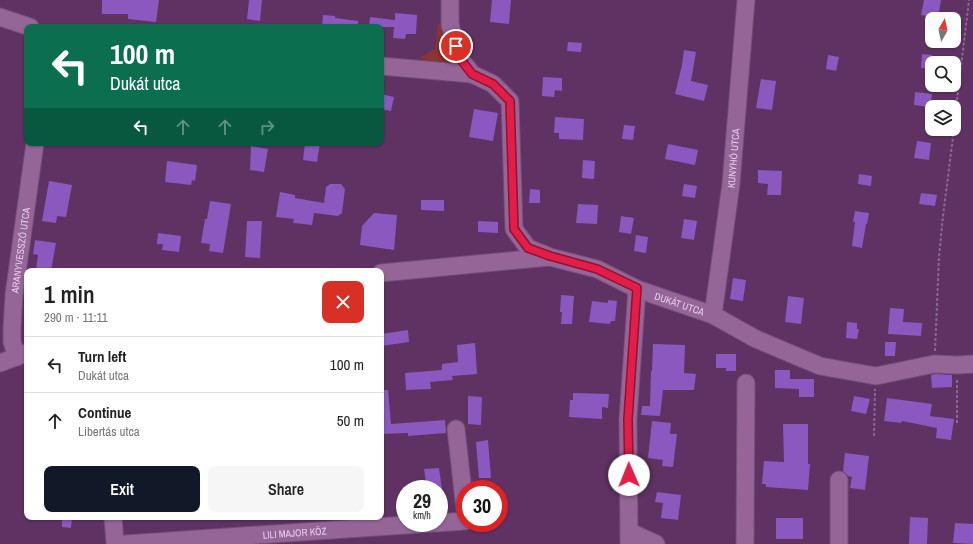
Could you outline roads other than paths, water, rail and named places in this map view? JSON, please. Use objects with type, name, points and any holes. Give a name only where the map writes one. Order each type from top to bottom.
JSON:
[{"type":"street","points":[[450,0],[450,24],[459,57],[472,74]]},
{"type":"street","name":"KUNYHÓ UTCA","points":[[713,315],[732,184],[746,0]]},
{"type":"street","points":[[0,18],[24,25]]},
{"type":"street","points":[[384,66],[472,74],[493,84],[510,101],[514,229],[528,248],[550,256]]},
{"type":"street","name":"ARANYVESSZŐ UTCA","points":[[22,355],[12,342],[12,328],[14,295],[35,146]]},
{"type":"street","name":"DUKÁT UTCA","points":[[384,274],[550,256],[597,269],[637,288],[713,315],[756,339],[820,366],[876,376],[934,364],[965,364]]},
{"type":"street","points":[[637,288],[628,419],[629,538],[656,544]]},
{"type":"street","points":[[0,364],[22,355]]},
{"type":"street","points":[[745,544],[746,383]]},
{"type":"street","points":[[456,429],[462,480]]},
{"type":"street","points":[[839,480],[839,544]]},
{"type":"street","points":[[113,520],[115,544]]},
{"type":"street","name":"LILI MAJOR KÖZ","points":[[125,544],[456,522]]}]
